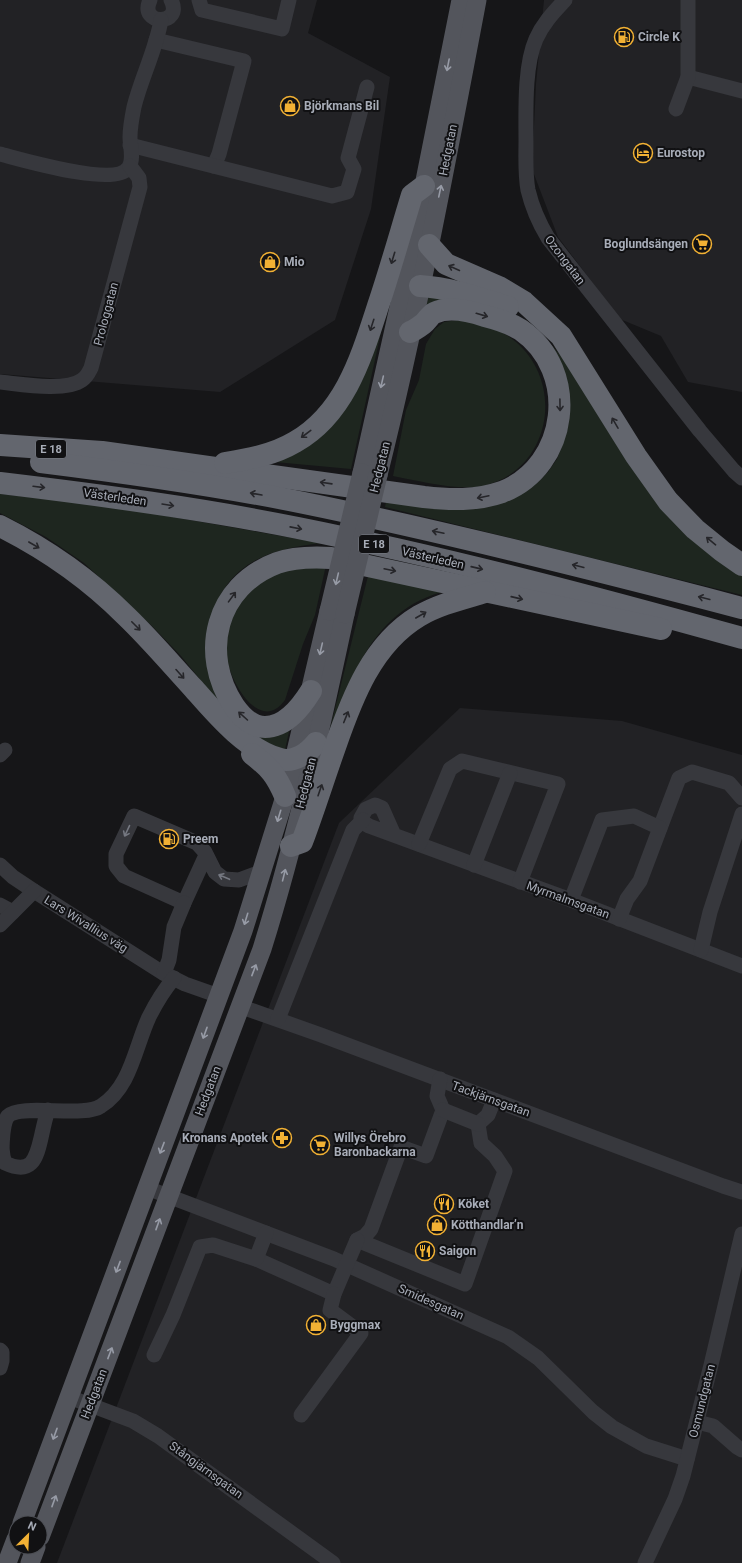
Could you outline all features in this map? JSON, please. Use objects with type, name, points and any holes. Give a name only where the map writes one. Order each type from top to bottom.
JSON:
[{"type":"highway","name":"E 18","points":[[206,466],[254,458],[282,449],[307,434],[329,413],[339,400],[356,370],[382,295],[412,195],[424,186]]},
{"type":"highway","points":[[429,245],[446,264],[508,292],[524,302],[561,336],[636,456],[668,501],[695,529],[742,565]]},
{"type":"highway","points":[[412,284],[445,288],[462,292],[515,310],[537,324],[546,323]]},
{"type":"highway","name":"E 18","points":[[0,445],[102,452],[424,498],[463,499],[489,496],[502,492],[523,480],[535,468],[547,452],[553,440],[559,418],[559,394],[556,381],[548,362],[537,345],[522,331],[512,325],[477,313],[457,310],[443,311],[434,314],[422,325],[410,332]]},
{"type":"highway","name":"Västerleden","points":[[0,457],[93,468],[303,502],[453,536],[742,608]]},
{"type":"highway","name":"Västerleden","points":[[0,483],[150,502],[298,528],[423,555],[528,580],[612,601],[742,638]]},
{"type":"highway","points":[[0,526],[58,560],[103,594],[143,633],[223,722],[248,742],[283,760],[302,755],[310,750],[316,742]]},
{"type":"highway","name":"E 18","points":[[311,691],[298,710],[276,725],[264,727],[252,724],[239,714],[227,696],[216,660],[216,640],[219,624],[227,604],[240,587],[256,574],[277,563],[296,558],[331,558],[742,647]]},
{"type":"highway","name":"E 18","points":[[291,846],[302,842],[356,693],[365,675],[385,646],[406,625],[431,610],[488,591]]},
{"type":"highway","points":[[248,742],[248,751],[265,764],[275,775],[286,793]]},
{"type":"main road","name":"Hedgatan","points":[[370,474],[397,399],[410,332],[412,284],[424,186],[460,0]]},
{"type":"main road","name":"Hedgatan","points":[[48,1516],[262,949],[276,904],[316,742],[337,612],[370,474],[412,284],[429,245],[477,0]]},
{"type":"main road","name":"Hedgatan","points":[[25,1515],[243,931],[286,793],[311,691],[337,612]]},
{"type":"main road","points":[[219,996],[240,1006]]},
{"type":"street","points":[[146,1],[150,15],[157,20],[161,20],[167,19],[172,13],[173,5],[171,0]]},
{"type":"street","points":[[199,0],[202,10],[282,29],[288,0]]},
{"type":"street","name":"Ozongatan","points":[[565,0],[548,18],[536,39],[529,60],[526,105],[526,166],[528,190],[534,210],[548,238],[700,431],[734,471],[742,478]]},
{"type":"street","points":[[676,109],[688,77],[688,0]]},
{"type":"street","name":"Prologgatan","points":[[0,382],[65,386],[82,380],[88,375],[140,187],[139,178],[130,166],[130,126],[134,106],[156,40],[161,20]]},
{"type":"street","points":[[156,40],[244,62],[219,154],[214,166]]},
{"type":"street","points":[[688,77],[742,91]]},
{"type":"street","points":[[130,145],[332,196],[347,192],[354,169],[348,158],[367,87]]},
{"type":"street","points":[[0,154],[73,172],[107,175],[122,173],[130,166]]},
{"type":"street","points":[[419,844],[450,769],[462,761],[558,784],[520,882]]},
{"type":"street","points":[[619,919],[627,899],[640,881],[679,778],[692,772],[729,783],[742,798]]},
{"type":"street","points":[[474,865],[510,773]]},
{"type":"street","points":[[278,1020],[353,830],[363,820],[362,818],[366,809],[375,804],[382,808],[394,835]]},
{"type":"street","points":[[701,950],[710,912],[742,814]]},
{"type":"street","points":[[184,903],[124,876],[116,866],[116,854],[134,816],[197,843],[206,855],[215,872],[224,879],[239,880],[261,872]]},
{"type":"street","points":[[571,900],[602,820],[634,816],[660,828]]},
{"type":"street","name":"Myrmalmsgatan","points":[[363,820],[364,823],[369,826],[571,900],[742,966]]},
{"type":"street","points":[[48,1110],[87,1110],[100,1108],[110,1100],[120,1088],[128,1074],[149,1017],[166,987],[169,976],[169,960],[174,927],[206,855]]},
{"type":"street","name":"Lars Wivallius väg","points":[[0,865],[13,877],[34,891],[169,976],[185,984],[219,996]]},
{"type":"street","points":[[0,925],[7,908],[34,891]]},
{"type":"street","name":"Tackjärnsgatan","points":[[240,1006],[742,1192]]},
{"type":"street","points":[[301,1415],[361,1333],[330,1310],[334,1294],[357,1240],[365,1236],[371,1229],[401,1146],[426,1156],[443,1110],[437,1096],[440,1079]]},
{"type":"street","points":[[478,1124],[488,1115],[494,1100]]},
{"type":"street","points":[[443,1110],[478,1124]]},
{"type":"street","points":[[357,1240],[465,1284],[505,1171],[495,1156],[481,1143],[478,1124]]},
{"type":"street","name":"Smidesgatan","points":[[147,1188],[346,1264],[508,1338],[538,1358],[593,1412],[612,1427],[646,1446],[687,1459]]},
{"type":"street","points":[[256,1259],[266,1233]]},
{"type":"street","name":"Osmundgatan","points":[[645,1563],[675,1499],[687,1459],[742,1234]]},
{"type":"street","points":[[154,1355],[173,1315],[200,1247],[213,1244],[256,1259],[334,1294]]},
{"type":"street","points":[[0,1350],[2,1352],[0,1368]]},
{"type":"street","name":"Stångjärnsgatan","points":[[69,1397],[133,1421],[158,1436],[333,1563]]},
{"type":"street","points":[[697,1422],[713,1426],[736,1447],[742,1450]]},
{"type":"shaded area","points":[[0,0],[317,0],[308,33],[390,77],[371,209],[335,320],[220,392],[0,374]]},
{"type":"shaded area","name":"Eurostop","points":[[544,0],[742,0],[742,392],[688,382],[661,336],[620,319],[558,237],[532,169],[536,84]]},
{"type":"shaded area","points":[[396,264],[351,469],[264,461],[316,433]]},
{"type":"shaded area","points":[[429,292],[538,331],[574,371],[593,400],[742,570],[742,595],[385,507],[387,497],[504,502],[521,494],[538,482],[548,472],[557,459],[567,431],[570,415],[541,342],[426,309]]},
{"type":"shaded area","points":[[457,320],[473,322],[496,329],[516,342],[532,360],[541,381],[545,403],[543,424],[536,445],[523,463],[506,477],[483,486],[450,486],[393,476],[406,410],[419,380],[426,344],[435,329],[444,322]]},
{"type":"shaded area","points":[[0,494],[104,505],[321,543],[289,548],[269,554],[259,558],[241,570],[233,577],[222,593],[212,619],[210,629],[207,655],[216,690],[220,698],[240,722],[257,732],[266,734],[276,733],[290,727],[285,750],[256,738],[229,715],[181,656],[152,626],[84,563],[46,537],[0,513]]},
{"type":"shaded area","points":[[326,565],[315,615],[303,644],[285,700],[276,709],[267,711],[258,709],[242,694],[231,673],[228,663],[226,646],[227,636],[235,609],[245,594],[275,573],[292,569]]},
{"type":"shaded area","points":[[369,572],[449,590],[420,600],[397,616],[378,635],[362,658],[350,683],[321,765]]},
{"type":"shaded area","points":[[460,708],[622,721],[742,755],[742,1563],[57,1563],[339,823]]},
{"type":"place","name":"Circle K","points":[[624,37]]},
{"type":"place","name":"Björkmans Bil","points":[[290,106]]},
{"type":"place","name":"Eurostop","points":[[643,153]]},
{"type":"place","name":"Boglundsängen","points":[[702,244]]},
{"type":"place","name":"Mio","points":[[270,262]]},
{"type":"place","name":"Preem","points":[[169,839]]},
{"type":"place","name":"Kronans Apotek","points":[[282,1138]]},
{"type":"place","name":"Willys Örebro Baronbackarna","points":[[320,1145]]},
{"type":"place","name":"Köket","points":[[444,1204]]},
{"type":"place","name":"Kötthandlar’n","points":[[437,1225]]},
{"type":"place","name":"Saigon","points":[[425,1251]]},
{"type":"place","name":"Byggmax","points":[[316,1325]]}]
